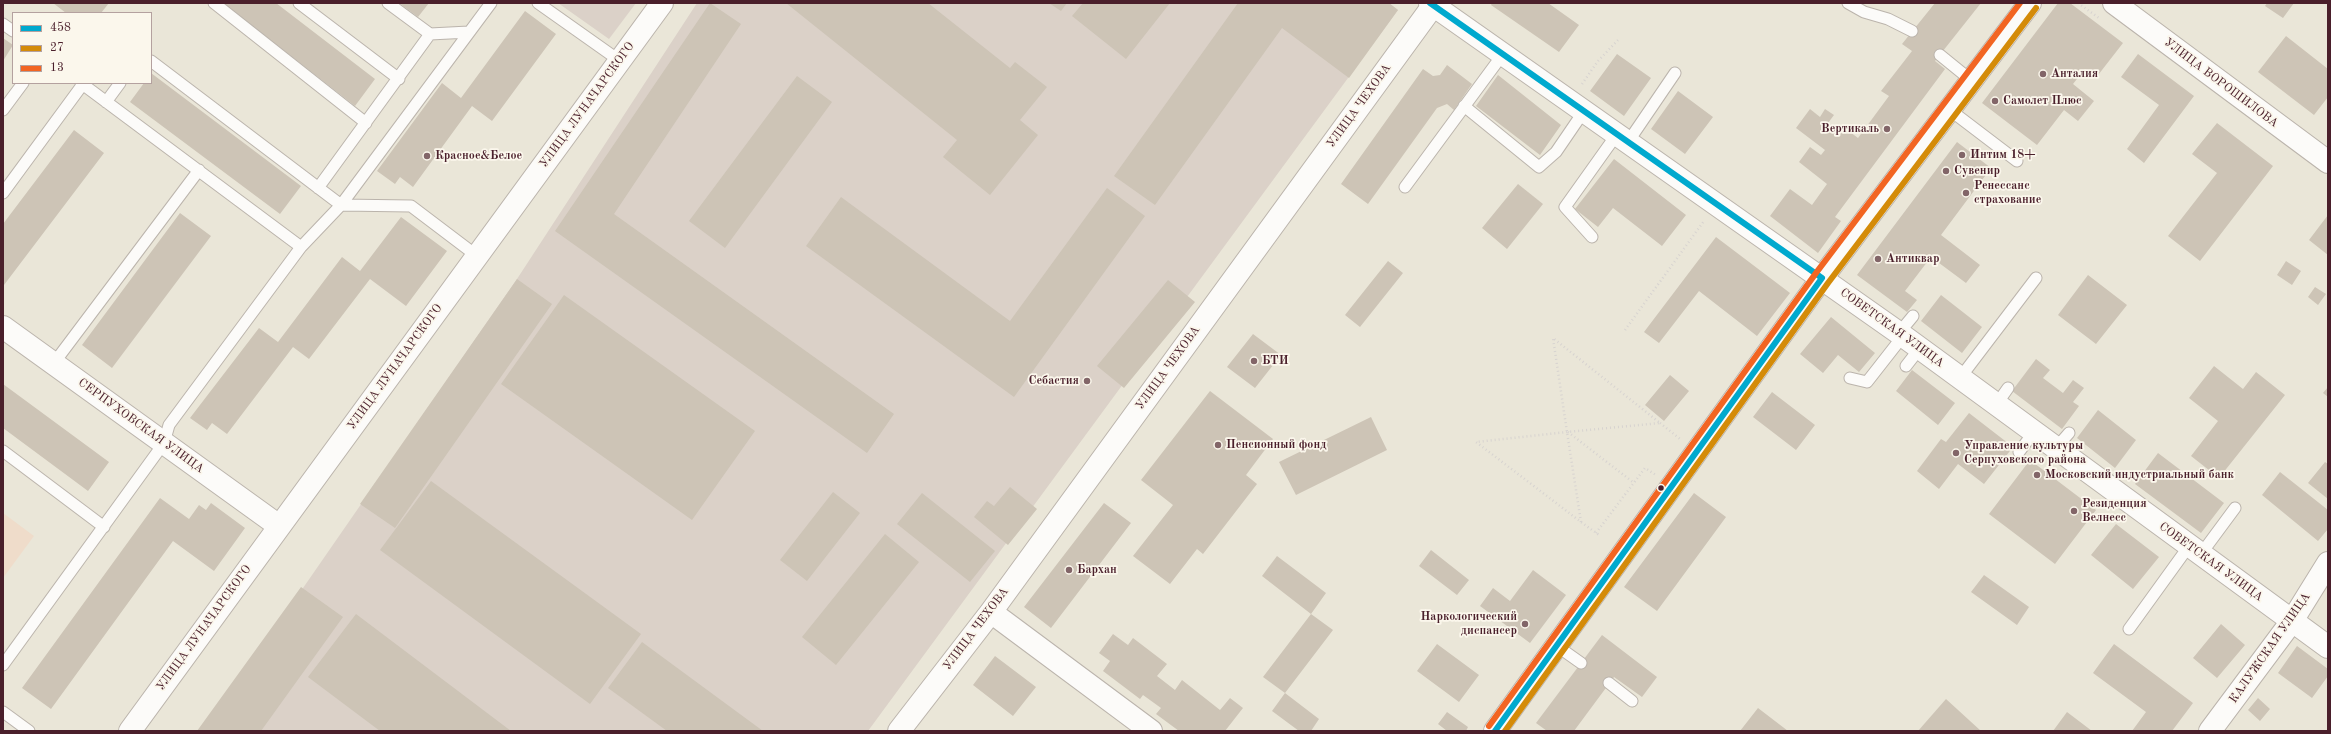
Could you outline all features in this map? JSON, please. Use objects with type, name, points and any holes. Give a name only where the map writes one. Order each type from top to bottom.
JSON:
[{"type":"street","name":"УЛИЦА ЛУНАЧАРСКОГО","points":[[130,731],[662,3]]},
{"type":"street","points":[[1495,731],[1822,278],[2030,3]]},
{"type":"street","name":"УЛИЦА ВОРОШИЛОВА","points":[[2114,3],[2328,162]]},
{"type":"street","name":"СОВЕТСКАЯ УЛИЦА","points":[[1432,4],[1822,278],[1960,378],[2002,396],[2034,432],[2063,441],[2195,550],[2328,647]]},
{"type":"street","name":"УЛИЦА ЧЕХОВА","points":[[899,731],[991,612],[1432,4]]},
{"type":"street","name":"СЕРПУХОВСКАЯ УЛИЦА","points":[[3,327],[279,526]]},
{"type":"street","name":"КАЛУЖСКАЯ УЛИЦА","points":[[2210,731],[2292,621],[2328,563]]},
{"type":"street","points":[[991,612],[1151,731]]},
{"type":"lane","points":[[214,3],[366,123]]},
{"type":"lane","points":[[299,3],[399,79]]},
{"type":"lane","points":[[388,3],[430,34],[469,32]]},
{"type":"lane","points":[[3,665],[164,444],[169,425],[301,247],[341,205],[491,3]]},
{"type":"lane","points":[[538,3],[620,61]]},
{"type":"lane","points":[[1848,3],[1864,12],[1888,19],[1912,31]]},
{"type":"lane","points":[[3,24],[12,31]]},
{"type":"lane","points":[[318,188],[399,79],[430,34]]},
{"type":"lane","points":[[1405,187],[1503,54]]},
{"type":"lane","points":[[1940,55],[1972,81]]},
{"type":"lane","points":[[152,62],[341,205],[411,206],[477,256]]},
{"type":"lane","points":[[1592,236],[1565,207],[1675,73]]},
{"type":"lane","points":[[3,110],[22,84]]},
{"type":"lane","points":[[3,193],[82,84],[301,247]]},
{"type":"lane","points":[[106,102],[119,84]]},
{"type":"lane","points":[[1464,106],[1539,167],[1556,152],[1577,106]]},
{"type":"lane","points":[[1950,110],[2017,162]]},
{"type":"lane","points":[[54,363],[199,170]]},
{"type":"lane","points":[[1960,378],[2036,278]]},
{"type":"lane","points":[[1906,366],[1907,339],[1913,316]]},
{"type":"lane","points":[[1850,378],[1867,382],[1907,339]]},
{"type":"lane","points":[[2019,452],[2034,432]]},
{"type":"lane","points":[[3,451],[104,527]]},
{"type":"lane","points":[[2129,629],[2195,550],[2235,508]]},
{"type":"lane","points":[[1557,646],[1581,662]]},
{"type":"lane","points":[[1609,683],[1632,701]]},
{"type":"lane","points":[[3,712],[29,731]]},
{"type":"path","points":[[1577,106],[1598,61],[1619,39]]},
{"type":"path","points":[[1625,330],[1704,221]]},
{"type":"path","points":[[1581,522],[1567,432],[1557,361],[1553,338],[1660,423],[1567,432],[1476,442],[1581,522],[1599,535]]},
{"type":"path","points":[[1567,432],[1634,483]]},
{"type":"path","points":[[1596,533],[1645,468],[1658,477],[1662,471]]},
{"type":"shaded area","points":[[558,3],[636,3],[609,39]]},
{"type":"shaded area","points":[[697,3],[1389,3],[1398,10],[868,731],[204,731],[517,279]]},
{"type":"shaded area","points":[[3,513],[34,536],[3,578]]},
{"type":"building","points":[[53,3],[109,3],[102,12],[65,12]]},
{"type":"building","points":[[223,3],[276,3],[375,79],[355,106]]},
{"type":"building","points":[[399,3],[429,3],[418,17]]},
{"type":"building","points":[[710,3],[741,24],[614,214],[894,414],[867,453],[555,231]]},
{"type":"building","points":[[786,3],[928,3],[1010,68],[1015,62],[1047,87],[1020,120],[1038,135],[990,195],[943,157],[957,140]]},
{"type":"building","points":[[1049,3],[1067,3],[1061,11]]},
{"type":"building","points":[[1083,3],[1170,3],[1126,59],[1072,16]]},
{"type":"building","points":[[1238,3],[1389,3],[1398,10],[1349,78],[1282,28],[1155,205],[1114,176]]},
{"type":"building","points":[[1492,3],[1548,3],[1579,25],[1559,52],[1491,5]]},
{"type":"building","points":[[1935,3],[1981,3],[1935,61],[1945,69],[1835,217],[1841,221],[1818,253],[1770,216],[1790,189],[1812,205],[1827,184],[1799,162],[1810,147],[1821,155],[1825,150],[1796,128],[1810,109],[1820,117],[1825,109],[1834,115],[1828,123],[1839,131],[1842,126],[1858,138],[1889,96],[1881,91],[1912,51],[1902,44]]},
{"type":"building","points":[[2058,3],[2070,3],[2123,43],[2095,79],[2084,70],[2073,84],[2094,101],[2078,121],[2064,110],[2037,145],[1982,103]]},
{"type":"building","points":[[2267,3],[2294,3],[2283,18],[2265,6]]},
{"type":"building","points":[[525,11],[556,34],[492,121],[472,106],[413,187],[400,177],[395,184],[377,171],[442,83],[461,98]]},
{"type":"building","points":[[2286,36],[2328,69],[2328,97],[2314,115],[2258,72]]},
{"type":"building","points":[[3,38],[12,44],[12,47],[3,61]]},
{"type":"building","points":[[1617,54],[1651,78],[1624,116],[1590,91]]},
{"type":"building","points":[[2138,54],[2194,96],[2144,163],[2127,149],[2159,105],[2121,77]]},
{"type":"building","points":[[1447,65],[1472,84],[1454,110],[1447,104],[1437,108],[1368,204],[1341,184],[1423,69],[1433,76],[1440,75]]},
{"type":"building","points":[[152,74],[301,186],[280,214],[130,102],[143,84],[152,84]]},
{"type":"building","points":[[1498,75],[1561,125],[1540,155],[1476,106]]},
{"type":"building","points":[[797,76],[832,102],[725,248],[689,221]]},
{"type":"building","points":[[1678,91],[1713,117],[1685,154],[1651,129]]},
{"type":"building","points":[[2217,123],[2273,166],[2200,261],[2168,236],[2217,173],[2192,154]]},
{"type":"building","points":[[74,130],[104,153],[4,285],[3,224]]},
{"type":"building","points":[[1957,142],[1991,168],[1941,235],[1980,265],[1966,283],[1931,257],[1905,291],[1917,300],[1907,312],[1857,275]]},
{"type":"building","points":[[1614,159],[1686,215],[1662,246],[1613,208],[1598,227],[1575,209]]},
{"type":"building","points":[[1518,184],[1543,204],[1507,249],[1482,228]]},
{"type":"building","points":[[1107,188],[1145,216],[1014,397],[806,246],[841,197],[1010,321]]},
{"type":"building","points":[[180,213],[211,236],[112,368],[82,345]]},
{"type":"building","points":[[2328,215],[2328,255],[2309,240]]},
{"type":"building","points":[[401,217],[447,251],[406,306],[370,279],[309,359],[293,347],[227,434],[212,423],[207,430],[190,418],[259,328],[278,342],[342,257],[360,271]]},
{"type":"building","points":[[1716,237],[1790,293],[1757,336],[1699,291],[1659,343],[1644,332]]},
{"type":"building","points":[[1388,261],[1403,273],[1360,327],[1345,315]]},
{"type":"building","points":[[2286,261],[2301,271],[2292,285],[2277,275]]},
{"type":"building","points":[[2088,275],[2127,305],[2096,344],[2058,315]]},
{"type":"building","points":[[517,279],[552,304],[395,528],[360,504]]},
{"type":"building","points":[[1168,280],[1195,302],[1124,388],[1097,366]]},
{"type":"building","points":[[2315,287],[2326,294],[2318,305],[2308,297]]},
{"type":"building","points":[[564,295],[755,431],[692,520],[501,384]]},
{"type":"building","points":[[1941,295],[1982,327],[1962,353],[1921,321]]},
{"type":"building","points":[[1831,317],[1875,353],[1859,372],[1838,355],[1823,373],[1800,354]]},
{"type":"building","name":"БТИ","points":[[1253,334],[1281,355],[1255,388],[1227,367]]},
{"type":"building","points":[[2036,359],[2050,370],[2043,378],[2063,393],[2073,380],[2084,388],[2073,402],[2079,406],[2062,429],[2012,391]]},
{"type":"building","points":[[2214,366],[2243,389],[2256,372],[2285,395],[2219,478],[2191,456],[2218,421],[2189,398]]},
{"type":"building","points":[[1912,370],[1955,403],[1938,425],[1896,391]]},
{"type":"building","points":[[1670,375],[1689,391],[1664,421],[1645,405]]},
{"type":"building","points":[[3,384],[109,462],[88,491],[3,428]]},
{"type":"building","points":[[2328,387],[2328,397],[2323,393]]},
{"type":"building","points":[[1210,391],[1273,439],[1246,475],[1257,484],[1203,554],[1197,549],[1170,584],[1133,556],[1173,505],[1141,480]]},
{"type":"building","points":[[1772,392],[1815,425],[1796,450],[1753,417]]},
{"type":"building","points":[[2098,410],[2136,440],[2115,468],[2077,438]]},
{"type":"building","points":[[1969,413],[2013,447],[1984,484],[1958,464],[1939,489],[1917,471],[1941,439],[1946,442]]},
{"type":"building","points":[[1371,417],[1387,450],[1296,495],[1279,462]]},
{"type":"building","points":[[2158,453],[2224,503],[2201,533],[2135,484]]},
{"type":"building","points":[[2030,460],[2096,510],[2055,564],[1989,514]]},
{"type":"building","points":[[2325,462],[2328,464],[2328,499],[2308,483]]},
{"type":"building","points":[[2280,472],[2328,510],[2328,529],[2318,541],[2262,495]]},
{"type":"building","points":[[431,481],[641,634],[590,704],[380,550]]},
{"type":"building","points":[[1010,487],[1037,509],[1008,545],[974,517],[987,501],[994,506]]},
{"type":"building","points":[[833,492],[860,513],[807,581],[780,560]]},
{"type":"building","points":[[922,493],[995,551],[970,582],[897,524]]},
{"type":"building","points":[[1694,493],[1726,517],[1657,611],[1624,587]]},
{"type":"building","points":[[160,498],[189,519],[199,505],[206,510],[211,503],[245,528],[214,571],[173,541],[51,709],[22,688]]},
{"type":"building","points":[[1104,503],[1131,523],[1051,628],[1024,607]]},
{"type":"building","points":[[2116,524],[2159,557],[2133,589],[2091,555]]},
{"type":"building","points":[[885,534],[919,562],[836,665],[802,637]]},
{"type":"building","points":[[1431,550],[1469,580],[1457,595],[1419,566]]},
{"type":"building","points":[[1277,556],[1326,593],[1311,614],[1262,576]]},
{"type":"building","name":"Наркологический диспансер","points":[[1533,570],[1566,595],[1530,643],[1480,606],[1493,588],[1510,601]]},
{"type":"building","points":[[1984,575],[2029,607],[2017,625],[1971,592]]},
{"type":"building","points":[[301,587],[343,617],[261,731],[197,731]]},
{"type":"building","points":[[356,614],[511,731],[380,731],[308,677]]},
{"type":"building","points":[[1311,614],[1333,630],[1285,693],[1263,677]]},
{"type":"building","points":[[2221,624],[2245,645],[2217,678],[2193,658]]},
{"type":"building","points":[[1113,634],[1128,645],[1133,638],[1167,664],[1157,676],[1175,690],[1182,680],[1220,710],[1230,698],[1243,708],[1225,731],[1179,731],[1156,714],[1161,708],[1143,695],[1140,699],[1103,671],[1110,661],[1099,653]]},
{"type":"building","points":[[1602,635],[1657,677],[1642,697],[1614,677],[1574,731],[1547,731],[1536,723]]},
{"type":"building","points":[[642,642],[763,731],[667,731],[608,688]]},
{"type":"building","points":[[1437,644],[1479,675],[1459,702],[1417,671]]},
{"type":"building","points":[[2114,644],[2193,703],[2172,731],[2132,731],[2146,712],[2093,673]]},
{"type":"building","points":[[2297,646],[2328,669],[2328,676],[2312,698],[2278,673]]},
{"type":"building","points":[[995,656],[1036,687],[1013,716],[973,685]]},
{"type":"building","points":[[1285,693],[1319,719],[1311,731],[1299,731],[1272,711]]},
{"type":"building","points":[[2258,698],[2270,709],[2260,721],[2248,710]]},
{"type":"building","points":[[1946,699],[1981,731],[1918,731]]},
{"type":"building","points":[[1758,708],[1788,731],[1740,731]]},
{"type":"building","points":[[1447,712],[1468,727],[1466,731],[1447,731],[1438,724]]},
{"type":"building","points":[[2067,712],[2092,731],[2053,731]]},
{"type":"transit line","name":"458","points":[[1430,3],[1822,278]]},
{"type":"transit line","name":"13","points":[[1489,726],[1816,273],[2020,3]]},
{"type":"transit line","name":"27","points":[[1505,731],[1828,283],[2036,8]]},
{"type":"transit line","name":"458","points":[[1495,731],[1822,278]]},
{"type":"place","name":"Анталия","points":[[2043,74]]},
{"type":"place","name":"Самолет Плюс","points":[[1995,101]]},
{"type":"place","name":"Вертикаль","points":[[1887,129]]},
{"type":"place","name":"Интим 18+","points":[[1962,155]]},
{"type":"place","name":"Красное&Белое","points":[[427,156]]},
{"type":"place","name":"Сувенир","points":[[1946,171]]},
{"type":"place","name":"Ренессанс страхование","points":[[1966,193]]},
{"type":"place","name":"Антиквар","points":[[1878,259]]},
{"type":"place","name":"БТИ","points":[[1254,361]]},
{"type":"place","name":"Себастия","points":[[1087,381]]},
{"type":"place","name":"Пенсионный фонд","points":[[1218,445]]},
{"type":"place","name":"Управление культуры Серпуховского района","points":[[1956,453]]},
{"type":"place","name":"Московский индустриальный банк","points":[[2037,475]]},
{"type":"place","name":"Резиденция Велнесс","points":[[2074,511]]},
{"type":"place","name":"Бархан","points":[[1069,570]]},
{"type":"place","name":"Наркологический диспансер","points":[[1525,624]]}]
